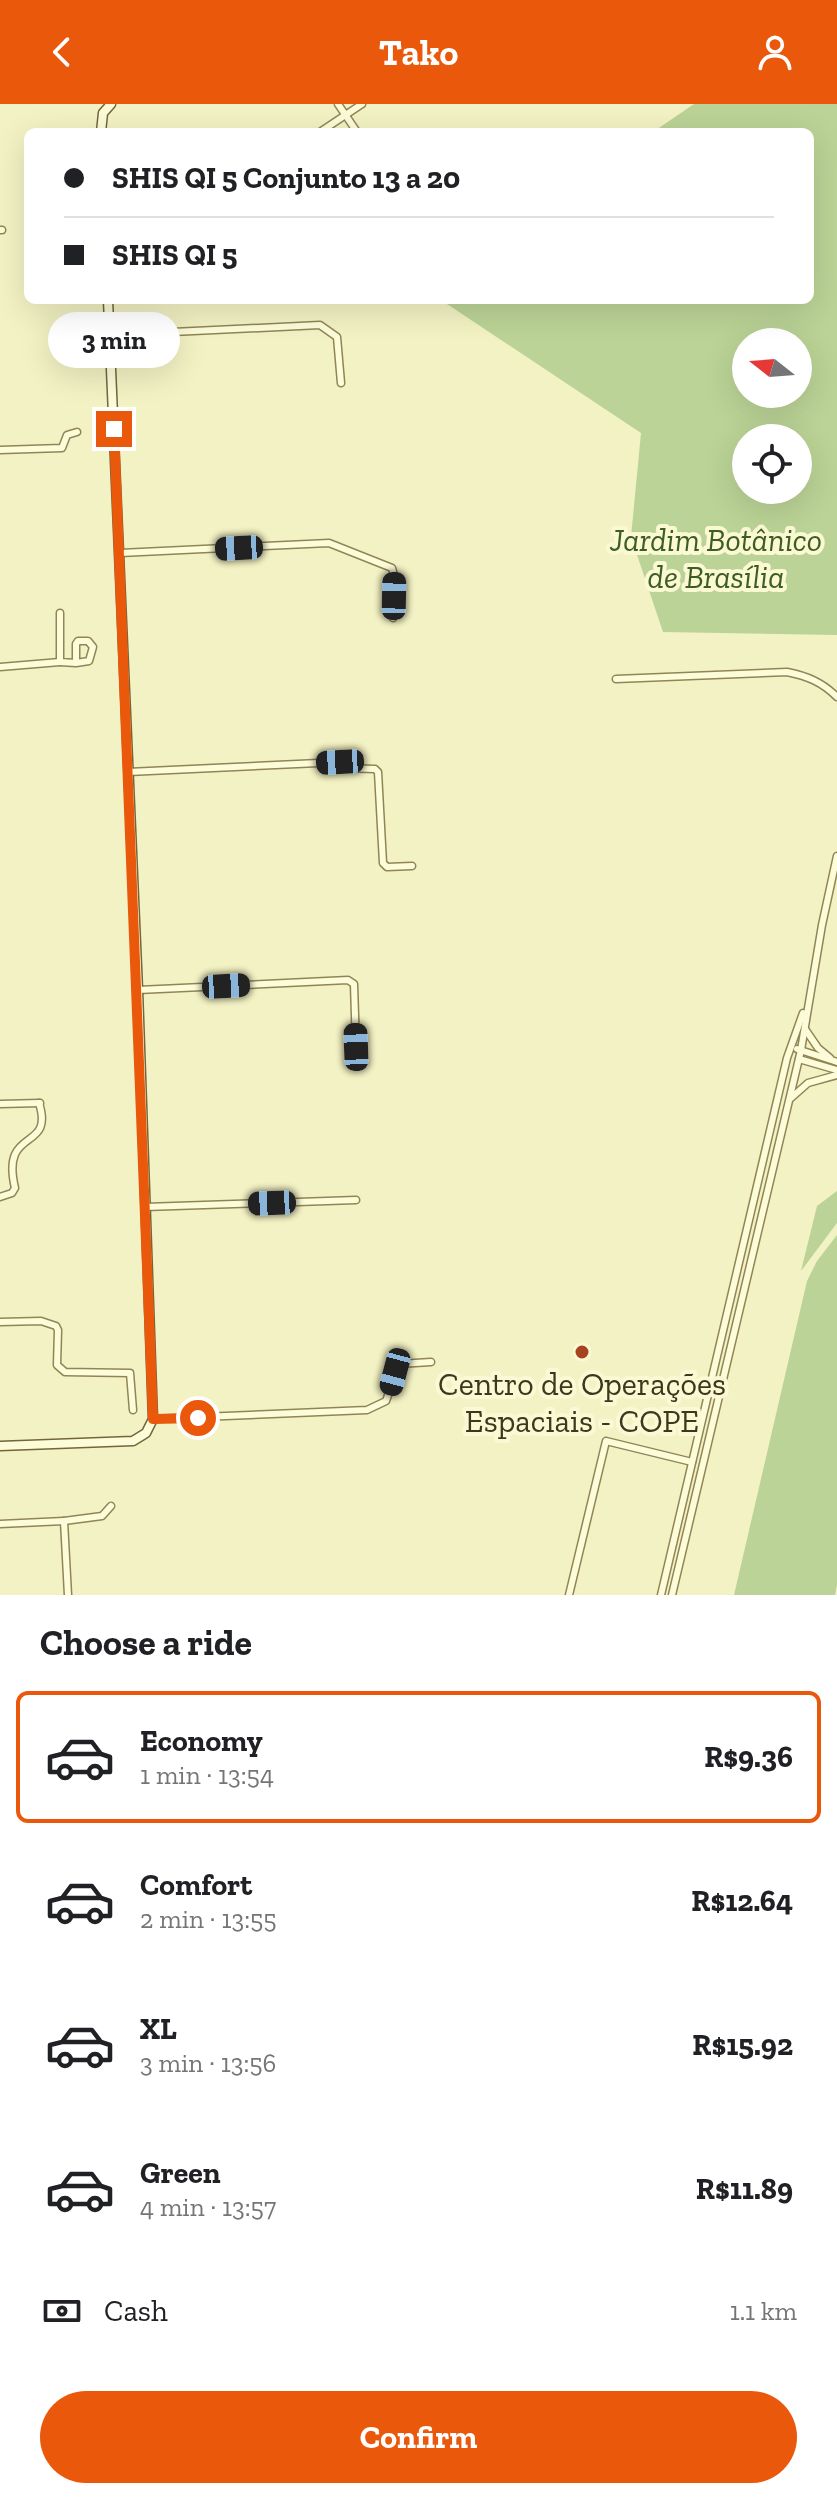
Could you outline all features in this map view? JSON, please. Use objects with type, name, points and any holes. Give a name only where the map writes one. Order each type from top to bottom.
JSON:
[{"type":"street","points":[[338,104],[354,128]]},
{"type":"street","points":[[326,128],[362,104]]},
{"type":"street","points":[[101,128],[103,113],[108,106]]},
{"type":"street","points":[[0,1446],[133,1441],[146,1433],[153,1419],[108,304]]},
{"type":"street","points":[[110,335],[320,325],[337,337],[341,383]]},
{"type":"street","points":[[0,450],[62,448],[67,435],[77,432]]},
{"type":"street","points":[[120,553],[329,543],[392,568],[393,618]]},
{"type":"street","points":[[60,613],[60,662]]},
{"type":"street","points":[[0,667],[76,663]]},
{"type":"street","points":[[616,679],[787,672],[807,676],[837,697]]},
{"type":"street","points":[[128,772],[340,762],[343,768],[375,769],[378,772],[383,863],[387,867],[412,866]]},
{"type":"street","points":[[672,1595],[799,1059],[807,1002],[837,856]]},
{"type":"street","points":[[138,990],[348,980],[354,984],[356,1047]]},
{"type":"street","points":[[661,1595],[790,1048],[807,1002]]},
{"type":"street","points":[[805,1029],[818,1048],[835,1061]]},
{"type":"street","points":[[790,1048],[835,1061]]},
{"type":"street","points":[[799,1059],[837,1072]]},
{"type":"street","points":[[789,1101],[808,1083],[837,1072]]},
{"type":"street","points":[[0,1104],[40,1103],[42,1115],[36,1130],[8,1147]]},
{"type":"street","points":[[0,1197],[12,1193],[15,1188],[3,1167]]},
{"type":"street","points":[[145,1207],[356,1200]]},
{"type":"street","points":[[0,1322],[41,1321],[56,1326],[57,1365],[65,1372],[130,1373],[133,1410]]},
{"type":"street","points":[[153,1419],[367,1410],[386,1401],[399,1364],[431,1362]]},
{"type":"street","points":[[702,1415],[706,1421],[714,1418]]},
{"type":"street","points":[[569,1595],[606,1441],[703,1465]]},
{"type":"street","points":[[687,1483],[694,1479],[698,1485]]},
{"type":"street","points":[[0,1524],[102,1516],[111,1506]]},
{"type":"street","points":[[64,1521],[68,1595]]},
{"type":"green space","name":"Jardim Botânico de Brasília","points":[[694,104],[837,104],[837,635],[663,632],[631,537],[641,433],[447,304],[814,304],[814,128],[659,128]]},
{"type":"green space","points":[[837,1191],[837,1223],[801,1271],[817,1206]]},
{"type":"green space","points":[[837,1235],[835,1595],[734,1595],[807,1281],[817,1261]]},
{"type":"place","name":"Centro de Operações Espaciais - COPE","points":[[582,1352]]},
{"type":"route","points":[[114,429],[153,1419],[198,1418]]}]
